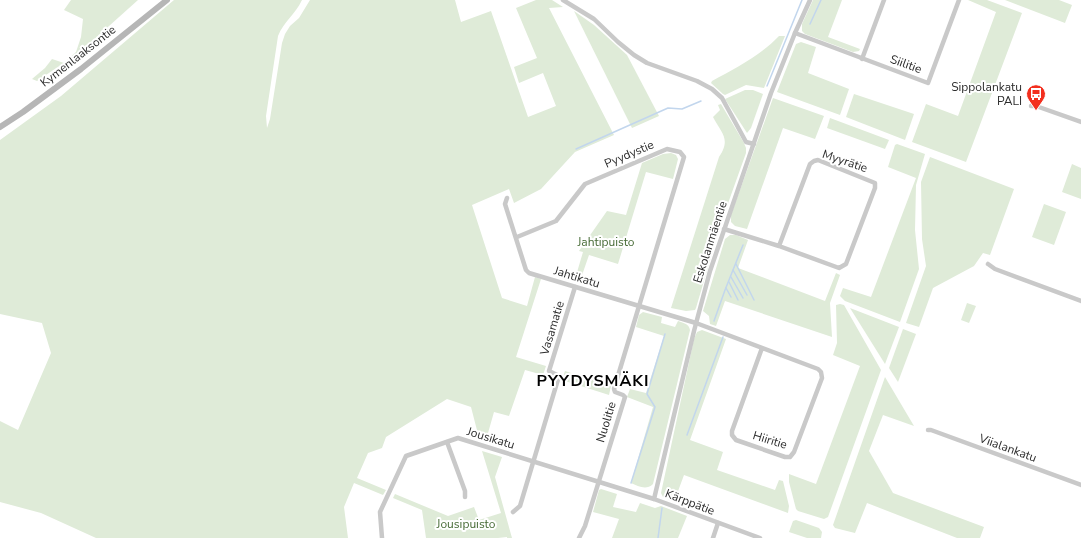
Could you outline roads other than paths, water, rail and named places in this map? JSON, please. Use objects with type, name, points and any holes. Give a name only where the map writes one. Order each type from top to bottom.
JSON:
[{"type":"main road","name":"Kymenlaaksontie","points":[[0,127],[82,69],[167,0]]},
{"type":"street","points":[[563,0],[594,19],[618,42],[647,63],[702,83],[712,89],[722,98],[746,142],[754,144]]},
{"type":"street","name":"Eskolanmäentie","points":[[654,499],[710,271],[771,93],[810,0]]},
{"type":"street","points":[[862,59],[884,0]]},
{"type":"street","name":"Siilitie","points":[[795,33],[928,83],[959,0]]},
{"type":"street","points":[[1031,106],[1036,106],[1081,122]]},
{"type":"street","name":"Pyydystie","points":[[517,237],[556,221],[585,184],[667,149],[680,152],[684,157],[639,306]]},
{"type":"street","name":"Myyrätie","points":[[724,229],[780,246],[839,268],[843,267],[846,264],[875,188],[875,182],[818,160],[814,161],[810,164],[780,246]]},
{"type":"street","name":"Jahtikatu","points":[[507,198],[505,204],[517,237],[526,270],[529,272],[696,323]]},
{"type":"street","points":[[988,264],[995,269],[1081,301]]},
{"type":"street","name":"Vasamatie","points":[[534,462],[559,376],[549,370],[575,287]]},
{"type":"street","name":"Nuolitie","points":[[598,481],[625,397],[615,392],[614,389],[639,306]]},
{"type":"street","name":"Hiiritie","points":[[696,323],[818,369],[821,372],[822,378],[794,452],[790,456],[785,457],[736,440],[732,435],[732,431],[762,348]]},
{"type":"street","name":"Viialankatu","points":[[928,430],[1081,485]]},
{"type":"street","name":"Jousikatu","points":[[382,538],[380,512],[406,456],[458,438],[654,499]]},
{"type":"street","points":[[447,442],[465,491],[465,497]]},
{"type":"street","points":[[513,512],[520,506],[534,462]]},
{"type":"street","points":[[579,538],[585,526],[598,481]]},
{"type":"street","name":"Kärppätie","points":[[654,499],[760,538]]},
{"type":"street","name":"Kärppätie","points":[[713,538],[718,523]]},
{"type":"waterway","points":[[767,86],[802,0]]},
{"type":"waterway","points":[[810,24],[821,0]]},
{"type":"waterway","points":[[576,149],[668,108],[682,109],[701,101]]},
{"type":"waterway","points":[[714,321],[743,245]]},
{"type":"waterway","points":[[736,264],[754,300]]},
{"type":"waterway","points":[[733,270],[747,295]]},
{"type":"waterway","points":[[731,277],[743,298]]},
{"type":"waterway","points":[[729,282],[738,300]]},
{"type":"waterway","points":[[726,288],[731,297]]},
{"type":"waterway","points":[[631,483],[655,407],[647,394],[665,334]]},
{"type":"waterway","points":[[687,435],[723,337]]},
{"type":"waterway","points":[[658,538],[662,508]]},
{"type":"place","name":"Sippolankatu PALI","points":[[1036,111]]},
{"type":"district","name":"PYYDYSMÄKI","points":[[593,380]]},
{"type":"park label","name":"Jahtipuisto","points":[[606,242]]},
{"type":"park label","name":"Jousipuisto","points":[[466,524]]}]
